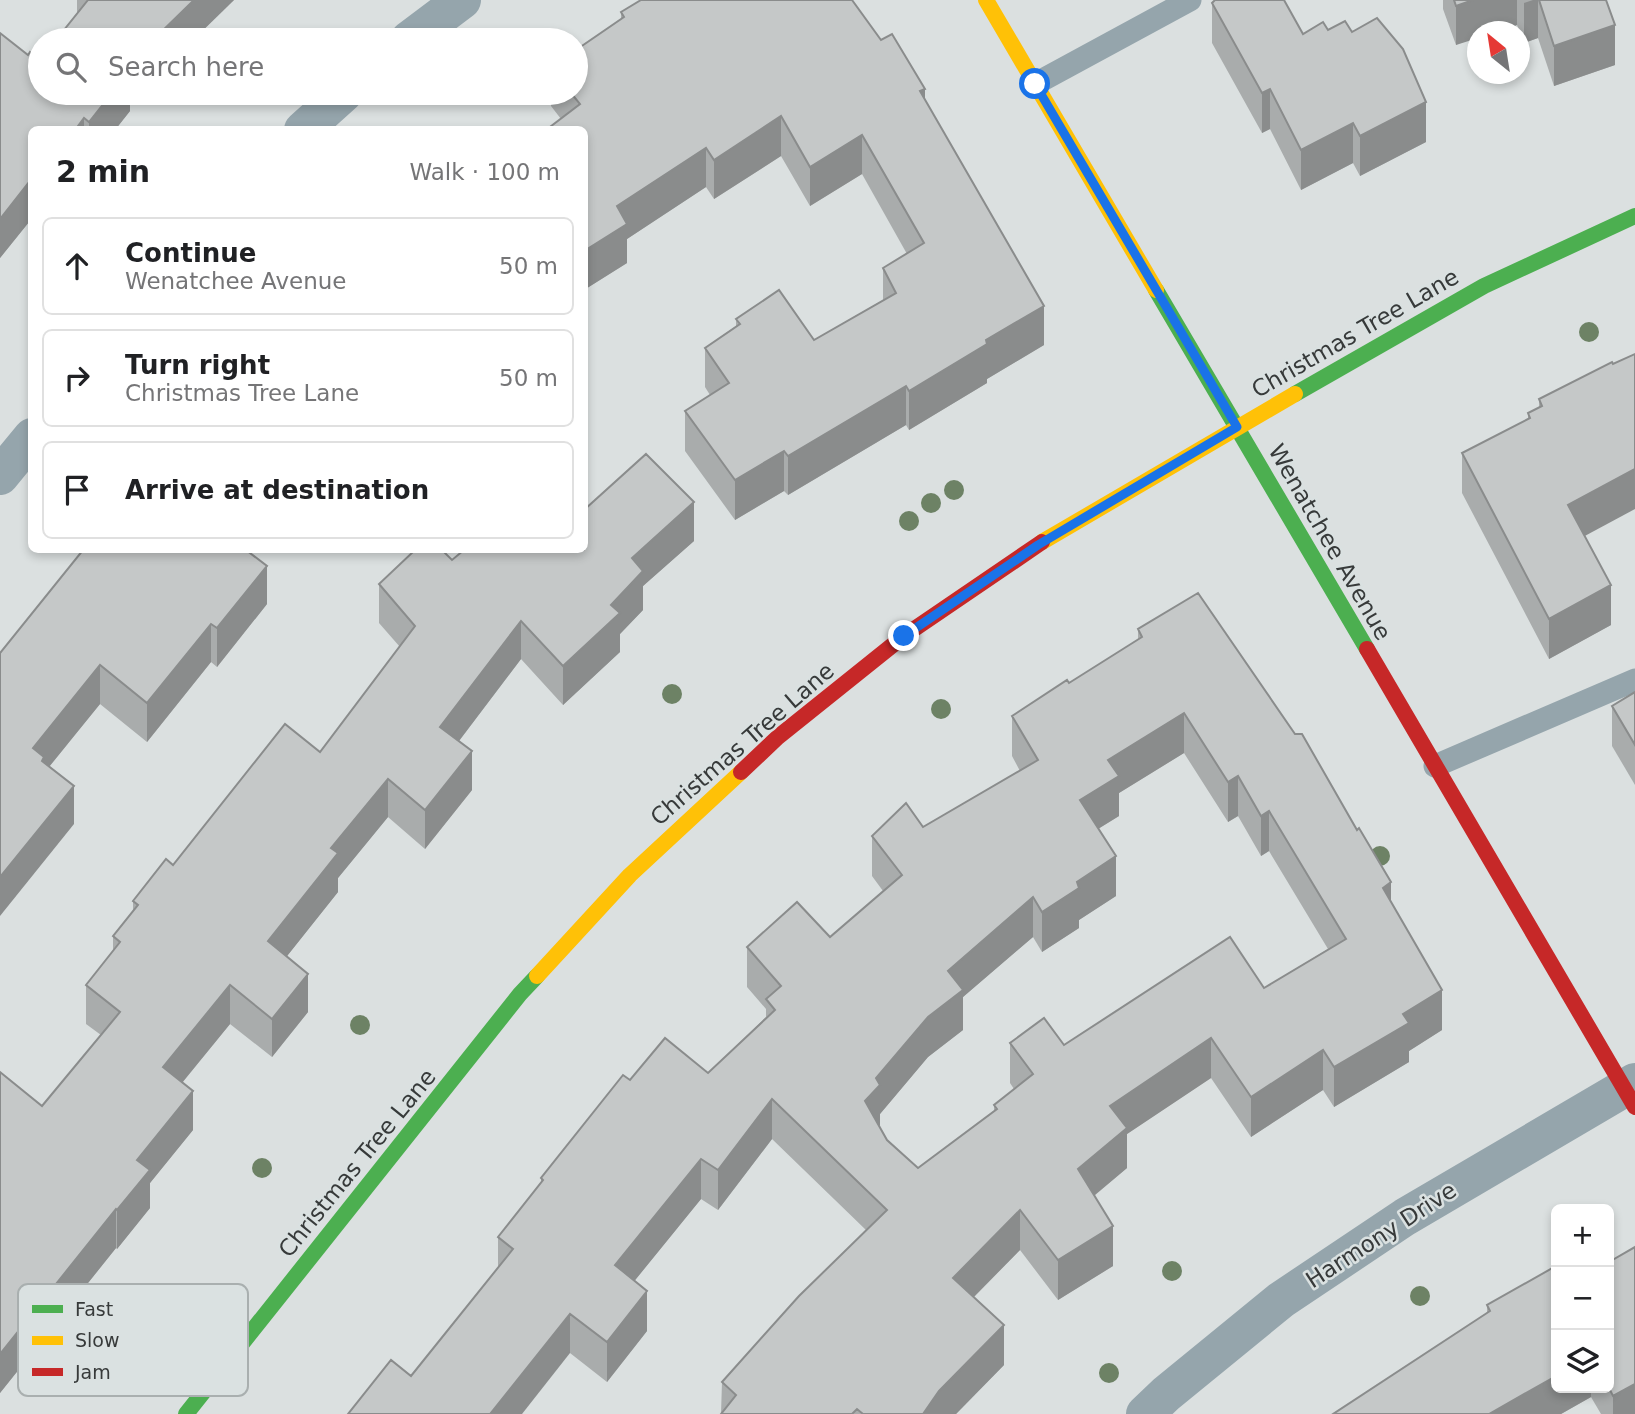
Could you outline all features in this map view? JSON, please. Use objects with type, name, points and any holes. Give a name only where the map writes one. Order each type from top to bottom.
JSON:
[{"type":"street","points":[[425,28],[462,0]]},
{"type":"street","name":"Wenatchee Avenue","points":[[986,0],[1435,766],[1631,1093]]},
{"type":"street","points":[[307,126],[331,105]]},
{"type":"street","name":"Christmas Tree Lane","points":[[248,1336],[520,995],[640,866],[778,737],[904,636],[1038,545],[1237,427],[1484,286],[1635,216]]},
{"type":"street","points":[[0,476],[28,442]]},
{"type":"street","name":"Harmony Drive","points":[[1145,1414],[1282,1300],[1405,1217],[1631,1093]]},
{"type":"street","name":"Christmas Tree Lane","points":[[186,1414],[200,1396]]},
{"type":"lane","points":[[1035,84],[1190,0]]},
{"type":"lane","points":[[1435,766],[1635,680]]},
{"type":"building","points":[[88,0],[194,0],[165,28],[66,28]]},
{"type":"building","points":[[641,0],[852,0],[881,40],[892,34],[925,89],[920,91],[1044,306],[986,340],[987,344],[909,391],[906,386],[788,456],[784,451],[735,480],[685,411],[729,383],[705,348],[740,324],[736,319],[779,290],[814,340],[896,293],[883,268],[924,243],[862,135],[810,167],[781,116],[714,160],[706,148],[617,206],[627,224],[588,248],[588,126],[551,126],[579,105],[588,105],[588,42],[624,17],[621,12]]},
{"type":"building","points":[[1215,0],[1284,0],[1303,34],[1323,22],[1328,30],[1345,21],[1352,32],[1377,18],[1403,49],[1426,102],[1360,136],[1353,123],[1301,150],[1270,89],[1262,93],[1212,3]]},
{"type":"building","points":[[1454,0],[1473,0],[1456,6]]},
{"type":"building","points":[[1539,0],[1606,0],[1615,25],[1554,46]]},
{"type":"building","points":[[0,33],[28,55],[28,105],[102,105],[89,122],[84,118],[78,126],[28,126],[28,183],[0,219]]},
{"type":"building","points":[[1635,354],[1635,469],[1568,505],[1611,585],[1549,619],[1462,453],[1530,418],[1528,413],[1542,406],[1539,399],[1612,362],[1613,364]]},
{"type":"building","points":[[646,454],[694,502],[632,558],[643,571],[611,605],[620,613],[563,666],[521,621],[440,727],[472,751],[425,810],[388,779],[331,848],[338,853],[268,941],[308,974],[272,1019],[230,985],[163,1067],[193,1091],[137,1160],[150,1170],[56,1284],[18,1284],[18,1332],[0,1354],[0,1072],[42,1106],[120,1012],[86,985],[120,942],[113,936],[138,905],[133,901],[166,859],[173,865],[285,724],[320,752],[415,626],[379,584],[412,553],[445,553],[452,560],[460,553],[588,553],[588,506]]},
{"type":"building","points":[[81,553],[250,553],[267,566],[217,628],[211,624],[147,703],[100,665],[33,748],[44,757],[42,761],[74,786],[0,877],[0,653]]},
{"type":"building","points":[[1198,593],[1295,734],[1302,734],[1357,830],[1359,828],[1391,882],[1383,888],[1442,990],[1403,1014],[1409,1023],[1334,1067],[1323,1050],[1251,1097],[1211,1038],[1110,1106],[1127,1128],[1078,1169],[1113,1226],[1058,1260],[1020,1210],[953,1278],[1004,1325],[939,1391],[923,1414],[863,1414],[857,1409],[852,1414],[721,1414],[736,1395],[722,1382],[799,1296],[887,1210],[772,1099],[718,1170],[701,1159],[615,1265],[647,1291],[607,1342],[570,1314],[490,1414],[348,1414],[391,1360],[411,1376],[513,1249],[498,1237],[623,1075],[630,1080],[665,1038],[708,1073],[775,1010],[766,999],[781,986],[747,947],[797,902],[830,937],[902,875],[872,836],[906,803],[923,827],[1038,760],[1012,716],[1067,680],[1069,683],[1142,637],[1138,629]],"holes":[[[1184,713],[1228,782],[1238,776],[1261,816],[1269,811],[1346,939],[1264,988],[1230,937],[1064,1045],[1044,1018],[1010,1043],[1033,1074],[994,1105],[997,1109],[918,1168],[887,1140],[865,1101],[880,1085],[876,1078],[928,1017],[963,990],[948,971],[1033,897],[1042,912],[1079,888],[1077,882],[1116,856],[1080,800],[1119,776],[1108,760]]]},
{"type":"building","points":[[1635,692],[1635,745],[1612,706]]},
{"type":"building","points":[[1635,1247],[1635,1384],[1613,1396],[1612,1393],[1614,1393],[1614,1259]]},
{"type":"building","points":[[1551,1269],[1551,1379],[1489,1414],[1333,1414],[1490,1311],[1487,1305]]},
{"type":"traffic: fast","points":[[1295,394],[1484,286],[1635,216]]},
{"type":"traffic: fast","points":[[1156,290],[1367,649]]},
{"type":"traffic: fast","points":[[248,1336],[537,976]]},
{"type":"traffic: fast","points":[[186,1414],[200,1396]]},
{"type":"traffic: slow","points":[[986,0],[1156,290]]},
{"type":"traffic: slow","points":[[1042,542],[1295,394]]},
{"type":"traffic: slow","points":[[537,976],[630,875],[741,772]]},
{"type":"traffic: jam","points":[[741,772],[778,737],[904,636],[1042,542]]},
{"type":"traffic: jam","points":[[1367,649],[1635,1107]]},
{"type":"route","points":[[904,636],[1038,545],[1237,427],[1035,84]]}]
